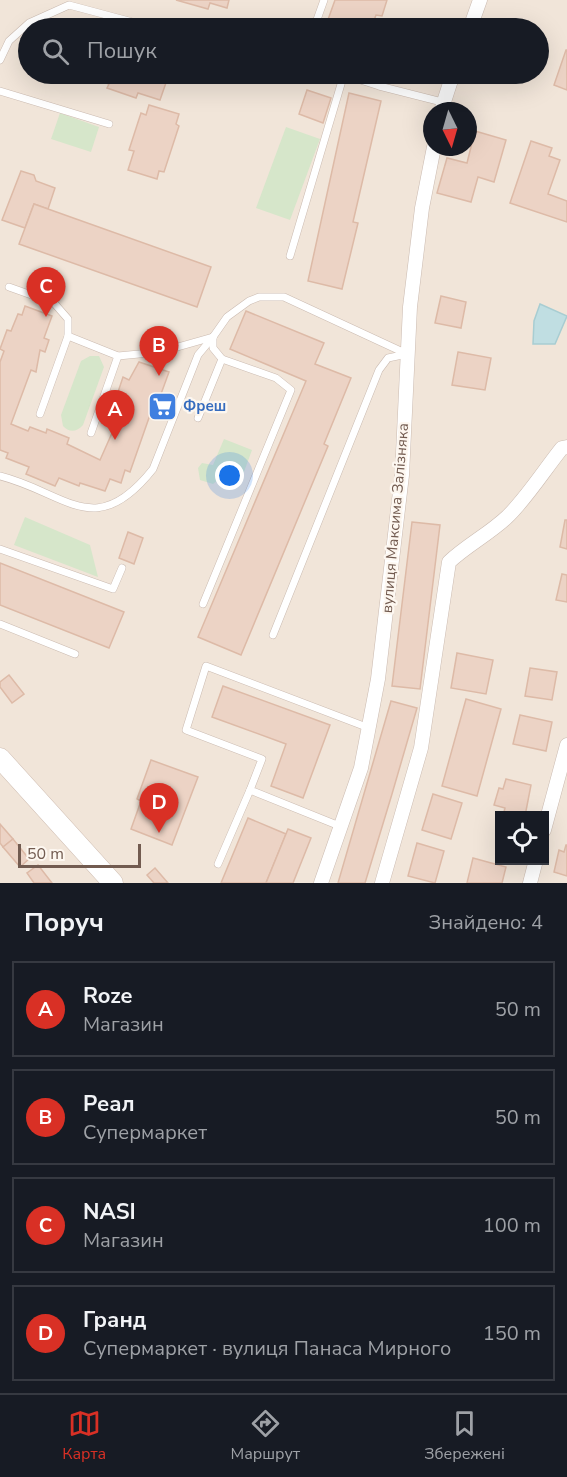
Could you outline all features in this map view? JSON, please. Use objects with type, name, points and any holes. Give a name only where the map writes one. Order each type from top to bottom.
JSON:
[{"type":"main road","points":[[0,758],[113,883]]},
{"type":"street","points":[[474,18],[480,0]]},
{"type":"street","points":[[443,102],[449,84]]},
{"type":"street","name":"вулиця Максима Залізняка","points":[[321,883],[361,768],[378,679],[402,475],[407,354],[422,208],[432,156]]},
{"type":"street","points":[[382,883],[421,748],[449,562],[465,547],[490,532],[510,515],[562,448],[567,447]]},
{"type":"street","points":[[549,812],[567,745]]},
{"type":"street","points":[[530,883],[535,865]]},
{"type":"lane","points":[[318,18],[324,0]]},
{"type":"lane","points":[[40,18],[69,5],[118,18]]},
{"type":"lane","points":[[0,60],[9,41],[18,33]]},
{"type":"lane","points":[[290,256],[340,84]]},
{"type":"lane","points":[[373,84],[426,102]]},
{"type":"lane","points":[[0,91],[109,124]]},
{"type":"lane","points":[[9,287],[54,303],[68,319],[68,336],[40,414]]},
{"type":"lane","points":[[0,476],[54,499],[78,505],[100,508],[116,505],[142,483],[153,469],[198,355],[237,308],[259,297],[272,295],[284,297],[407,354]]},
{"type":"lane","points":[[68,336],[118,356],[160,352],[213,337]]},
{"type":"lane","points":[[203,604],[291,390],[276,378],[222,359],[213,348],[213,337]]},
{"type":"lane","points":[[273,635],[379,370],[388,358],[407,354]]},
{"type":"lane","points":[[91,433],[118,356]]},
{"type":"lane","points":[[198,418],[222,359]]},
{"type":"lane","points":[[0,549],[113,589],[122,568]]},
{"type":"lane","points":[[0,624],[75,654]]},
{"type":"lane","points":[[218,864],[262,759],[186,730],[206,666],[369,728]]},
{"type":"lane","points":[[250,789],[342,827]]},
{"type":"shaded area","points":[[0,0],[567,0],[567,883],[123,883],[0,747]]},
{"type":"shaded area","points":[[0,769],[105,883],[0,883]]},
{"type":"green space","points":[[60,113],[99,127],[91,152],[51,139]]},
{"type":"green space","points":[[286,127],[320,139],[290,220],[256,208]]},
{"type":"green space","points":[[90,356],[99,356],[104,367],[83,425],[70,431],[63,426],[61,415],[81,361]]},
{"type":"green space","points":[[224,439],[252,450],[241,480],[224,475],[213,484],[200,480],[198,468],[202,463],[213,465]]},
{"type":"green space","points":[[25,517],[90,545],[98,577],[14,545]]},
{"type":"water","points":[[540,304],[567,316],[555,344],[533,344],[534,321]]},
{"type":"building","points":[[176,0],[229,0],[227,8],[210,3],[208,9]]},
{"type":"building","points":[[335,0],[387,0],[382,16],[329,18]]},
{"type":"building","points":[[567,50],[567,90],[554,85]]},
{"type":"building","points":[[109,84],[166,84],[160,100],[138,93],[136,98],[107,88]]},
{"type":"building","points":[[307,90],[331,98],[323,123],[299,114]]},
{"type":"building","points":[[349,93],[381,101],[353,222],[358,223],[342,289],[308,281]]},
{"type":"building","points":[[149,105],[179,114],[176,124],[179,126],[164,172],[159,171],[157,179],[128,170],[134,151],[129,150],[141,113],[146,115]]},
{"type":"building","points":[[477,132],[506,140],[494,182],[478,177],[471,202],[437,193],[447,158],[467,163],[469,156],[477,156]]},
{"type":"building","points":[[531,141],[552,148],[549,156],[560,160],[548,194],[567,201],[567,222],[510,203]]},
{"type":"building","points":[[21,171],[34,175],[36,181],[55,188],[48,209],[34,204],[25,228],[2,220]]},
{"type":"building","points":[[34,204],[211,267],[197,307],[19,244]]},
{"type":"building","points":[[441,296],[466,302],[461,328],[435,323]]},
{"type":"building","points":[[25,306],[52,316],[44,338],[49,340],[45,352],[40,350],[36,372],[31,370],[11,424],[28,431],[30,427],[46,433],[47,429],[69,438],[67,444],[100,460],[116,424],[113,423],[119,406],[114,404],[123,377],[129,380],[139,362],[169,372],[161,394],[168,397],[160,418],[150,415],[130,472],[125,470],[121,483],[110,479],[105,491],[80,483],[79,486],[59,478],[55,486],[26,474],[29,467],[6,458],[8,453],[0,450],[0,362],[4,351],[0,349],[7,330],[11,331],[18,314],[22,315]]},
{"type":"building","points":[[246,311],[324,343],[315,364],[351,378],[324,444],[328,446],[241,655],[198,637],[306,381],[230,349]]},
{"type":"building","points":[[458,352],[491,358],[485,390],[452,385]]},
{"type":"building","points":[[565,520],[567,520],[567,549],[560,547]]},
{"type":"building","points":[[412,522],[440,525],[420,689],[392,686]]},
{"type":"building","points":[[128,532],[143,538],[134,564],[119,558]]},
{"type":"building","points":[[0,563],[124,612],[109,648],[0,605]]},
{"type":"building","points":[[562,574],[567,575],[567,602],[556,600]]},
{"type":"building","points":[[457,653],[493,660],[486,694],[451,688]]},
{"type":"building","points":[[530,668],[557,672],[552,700],[525,696]]},
{"type":"building","points":[[9,675],[24,694],[12,703],[0,687],[0,682]]},
{"type":"building","points":[[223,686],[330,725],[303,798],[271,786],[286,744],[212,717]]},
{"type":"building","points":[[466,699],[501,709],[477,796],[442,786]]},
{"type":"building","points":[[391,701],[417,708],[392,794],[365,883],[338,883]]},
{"type":"building","points":[[520,715],[552,722],[546,751],[513,744]]},
{"type":"building","points":[[151,760],[198,777],[172,845],[131,829],[141,801],[137,799]]},
{"type":"building","points":[[506,779],[531,785],[526,811],[504,811],[505,808],[494,805],[499,788],[503,789]]},
{"type":"building","points":[[433,794],[462,803],[451,839],[422,830]]},
{"type":"building","points":[[248,818],[286,834],[266,883],[221,883]]},
{"type":"building","points":[[0,824],[13,839],[3,847],[0,843]]},
{"type":"building","points":[[288,829],[311,838],[293,883],[266,883]]},
{"type":"building","points":[[13,839],[29,859],[20,867],[3,847]]},
{"type":"building","points":[[417,843],[444,851],[435,883],[408,876]]},
{"type":"building","points":[[566,845],[567,876],[554,872],[559,850],[564,852]]},
{"type":"building","points":[[473,858],[506,867],[502,883],[467,883]]},
{"type":"building","points":[[38,865],[52,883],[34,883],[27,873]]},
{"type":"building","points":[[155,868],[168,883],[154,883],[147,875]]},
{"type":"place","name":"NASI","points":[[46,317]]},
{"type":"place","name":"Реал","points":[[159,376]]},
{"type":"place","name":"Фреш","points":[[162,406]]},
{"type":"place","name":"Roze","points":[[115,440]]},
{"type":"place","name":"Гранд","points":[[159,833]]}]
